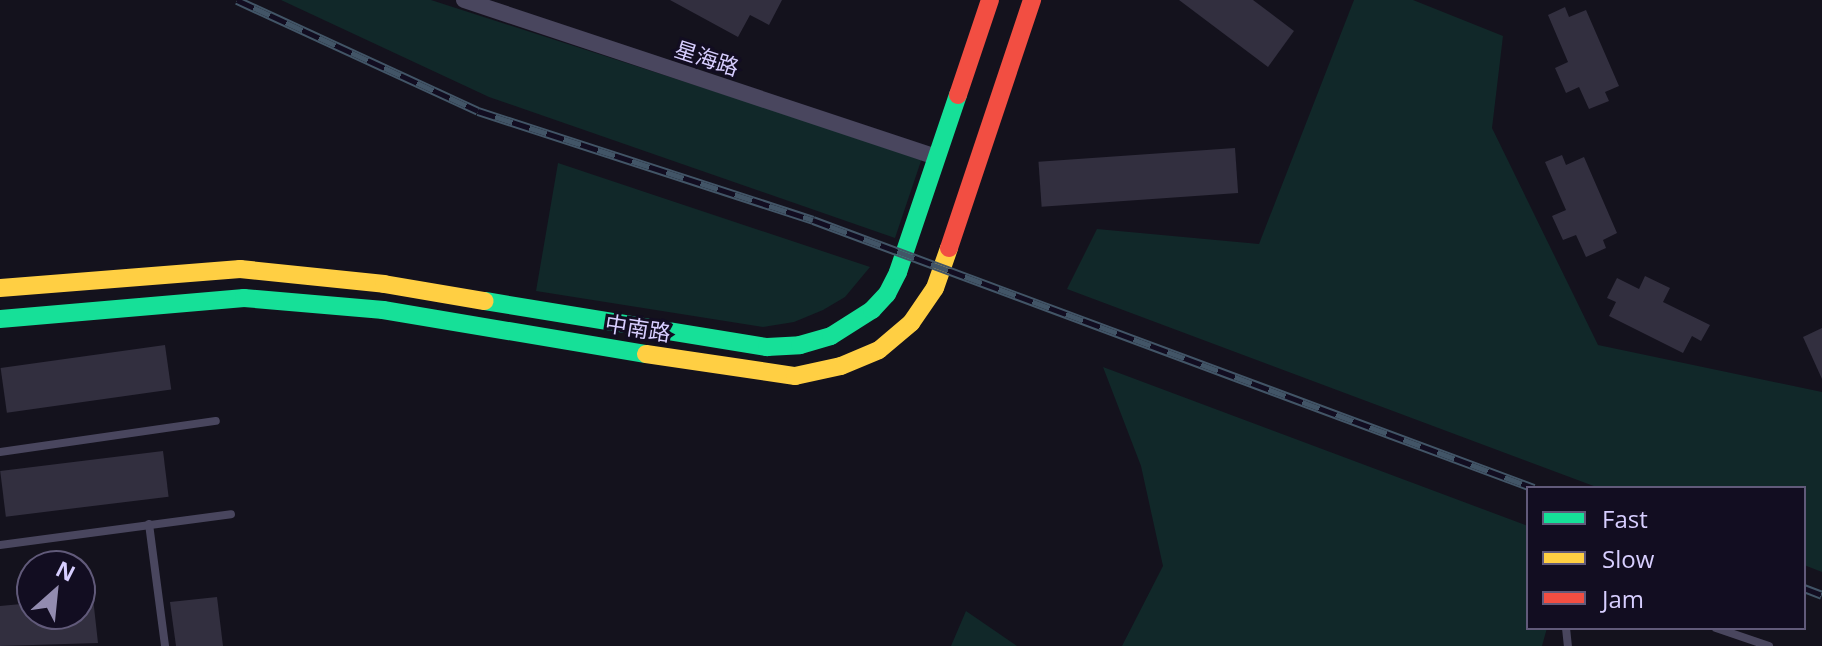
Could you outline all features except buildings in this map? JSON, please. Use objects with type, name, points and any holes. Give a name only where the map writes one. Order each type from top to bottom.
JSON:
[{"type":"main road","name":"中南路","points":[[0,288],[240,269],[384,284],[767,347],[800,345],[831,336],[854,324],[887,294],[898,272],[990,0]]},
{"type":"main road","name":"中南路","points":[[0,319],[244,298],[383,310],[754,372],[795,376],[841,366],[879,350],[911,323],[935,288],[1032,0]]},
{"type":"street","name":"星海路","points":[[464,0],[937,157]]},
{"type":"lane","points":[[0,452],[216,421]]},
{"type":"lane","points":[[0,545],[231,514]]},
{"type":"lane","points":[[149,524],[165,646]]},
{"type":"lane","points":[[1722,630],[1769,646]]},
{"type":"green space","points":[[281,0],[431,0],[922,158],[895,238],[489,97]]},
{"type":"green space","points":[[1354,0],[1413,0],[1503,36],[1492,128],[1598,345],[1822,392],[1822,572],[1806,566],[1806,486],[1594,486],[1067,289],[1097,229],[1259,244]]},
{"type":"green space","points":[[558,163],[870,267],[845,297],[823,310],[794,322],[763,327],[536,291]]},
{"type":"green space","points":[[1103,367],[1526,525],[1526,630],[1546,630],[1542,646],[1122,646],[1163,566],[1141,466]]},
{"type":"green space","points":[[966,611],[1017,646],[951,646]]},
{"type":"railway","points":[[237,0],[478,111],[813,220],[1529,486]]},
{"type":"railway","points":[[1806,589],[1822,595]]},
{"type":"traffic: fast","points":[[485,301],[767,347],[800,345],[831,336],[872,310],[887,294],[898,272],[958,95]]},
{"type":"traffic: fast","points":[[0,319],[244,298],[383,310],[646,354]]},
{"type":"traffic: slow","points":[[646,354],[795,376],[841,366],[879,350],[911,323],[935,288],[949,248]]},
{"type":"traffic: slow","points":[[0,288],[240,269],[384,284],[485,301]]},
{"type":"traffic: jam","points":[[958,95],[990,0]]},
{"type":"traffic: jam","points":[[949,248],[1032,0]]}]
